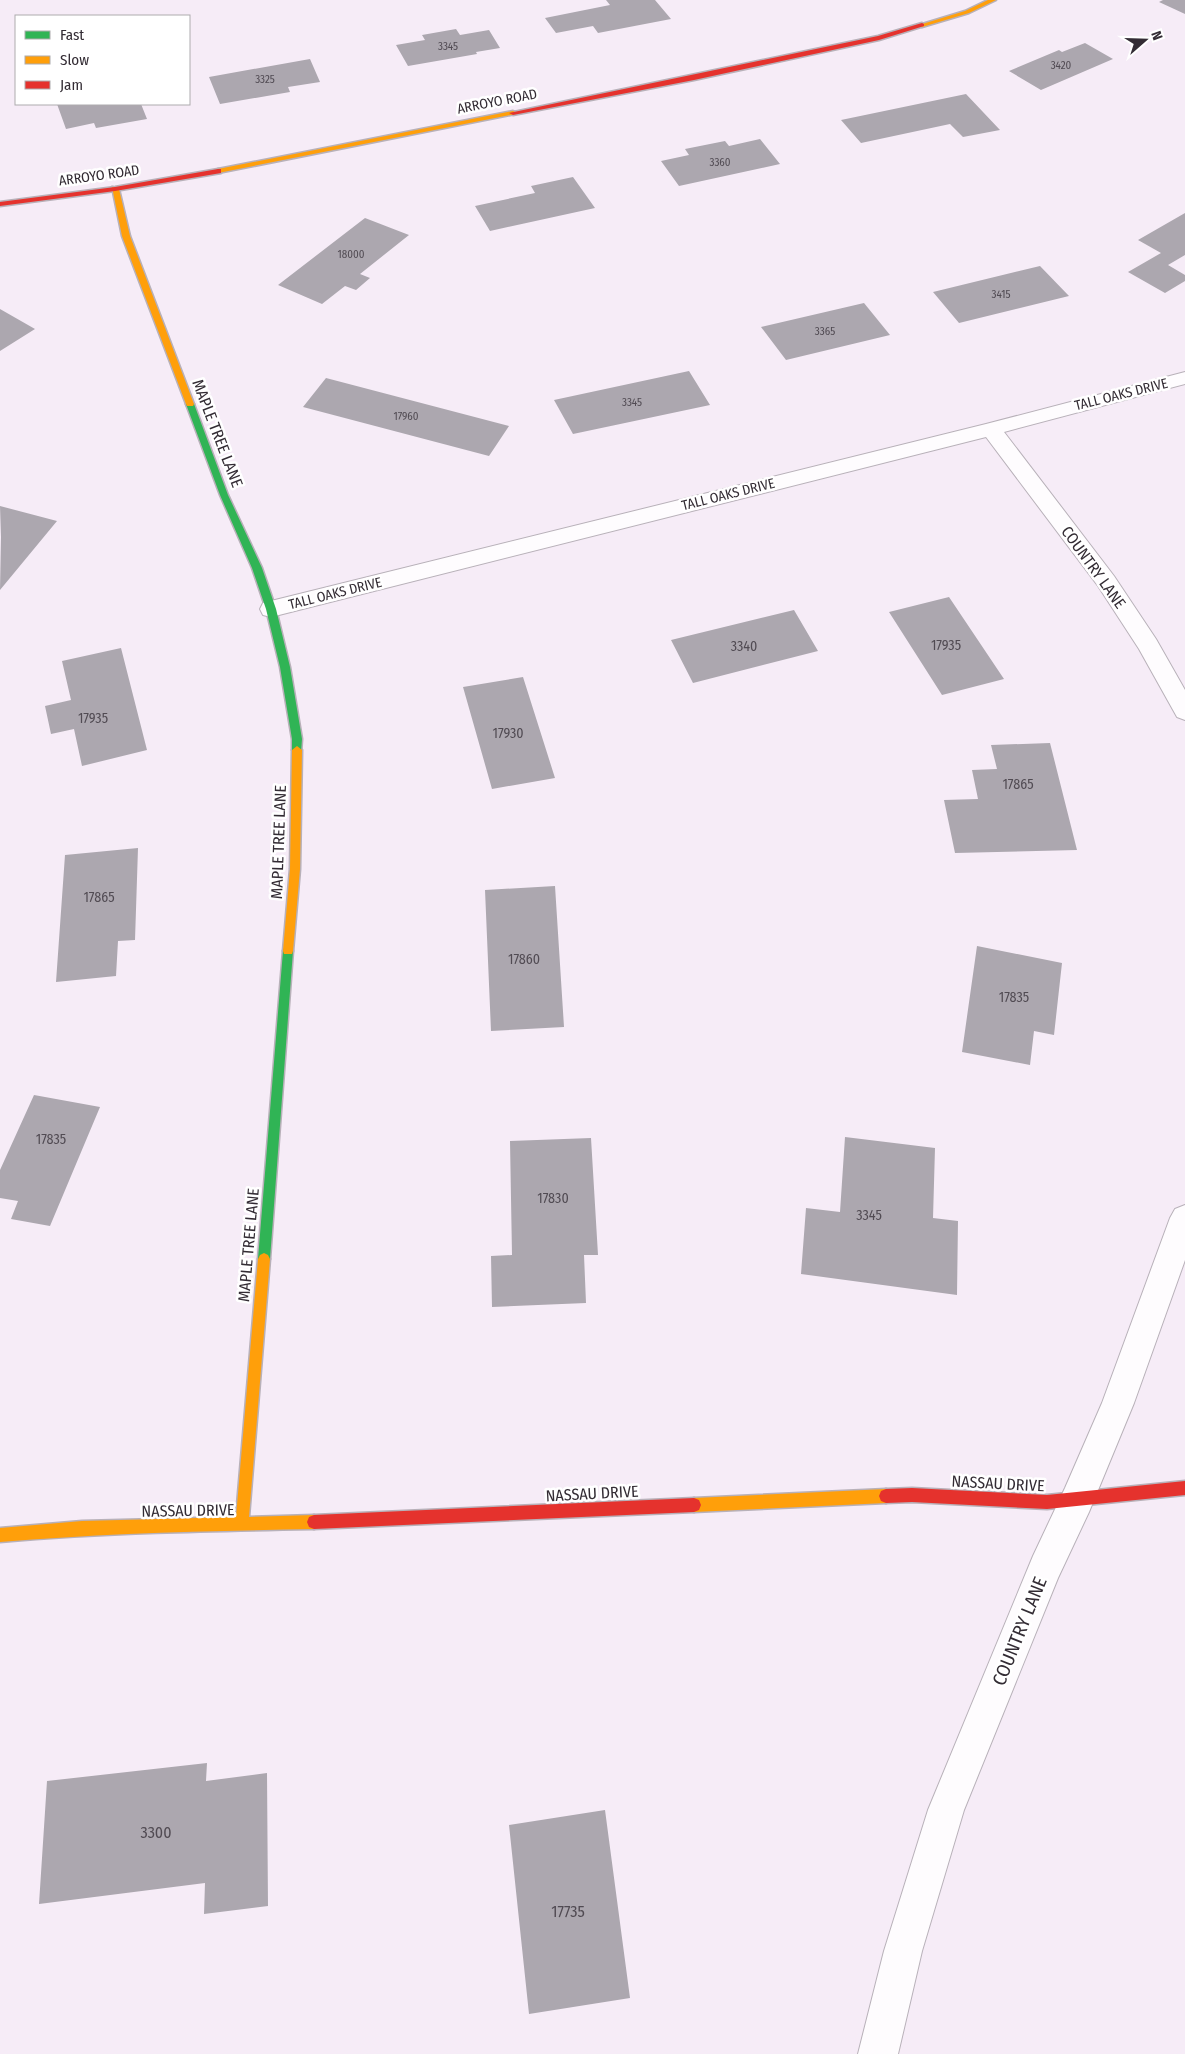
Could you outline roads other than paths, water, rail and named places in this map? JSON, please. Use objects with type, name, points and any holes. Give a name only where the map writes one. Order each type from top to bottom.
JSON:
[{"type":"street","name":"ARROYO ROAD","points":[[0,204],[115,189],[240,167],[636,89],[879,38],[967,12],[993,0]]},
{"type":"street","name":"MAPLE TREE LANE","points":[[115,189],[126,236],[224,495],[257,568],[271,609],[285,667],[297,739],[295,869],[242,1525]]},
{"type":"street","name":"TALL OAKS DRIVE","points":[[271,609],[919,446],[992,430],[1059,410],[1185,378]]},
{"type":"street","name":"COUNTRY LANE","points":[[992,430],[1106,581],[1148,645],[1185,711]]},
{"type":"street","name":"COUNTRY LANE","points":[[878,2054],[903,1951],[946,1810],[1045,1568],[1078,1500],[1118,1403],[1185,1218]]},
{"type":"street","name":"NASSAU DRIVE","points":[[0,1535],[82,1528],[242,1525],[912,1495],[1047,1502],[1185,1488]]}]
